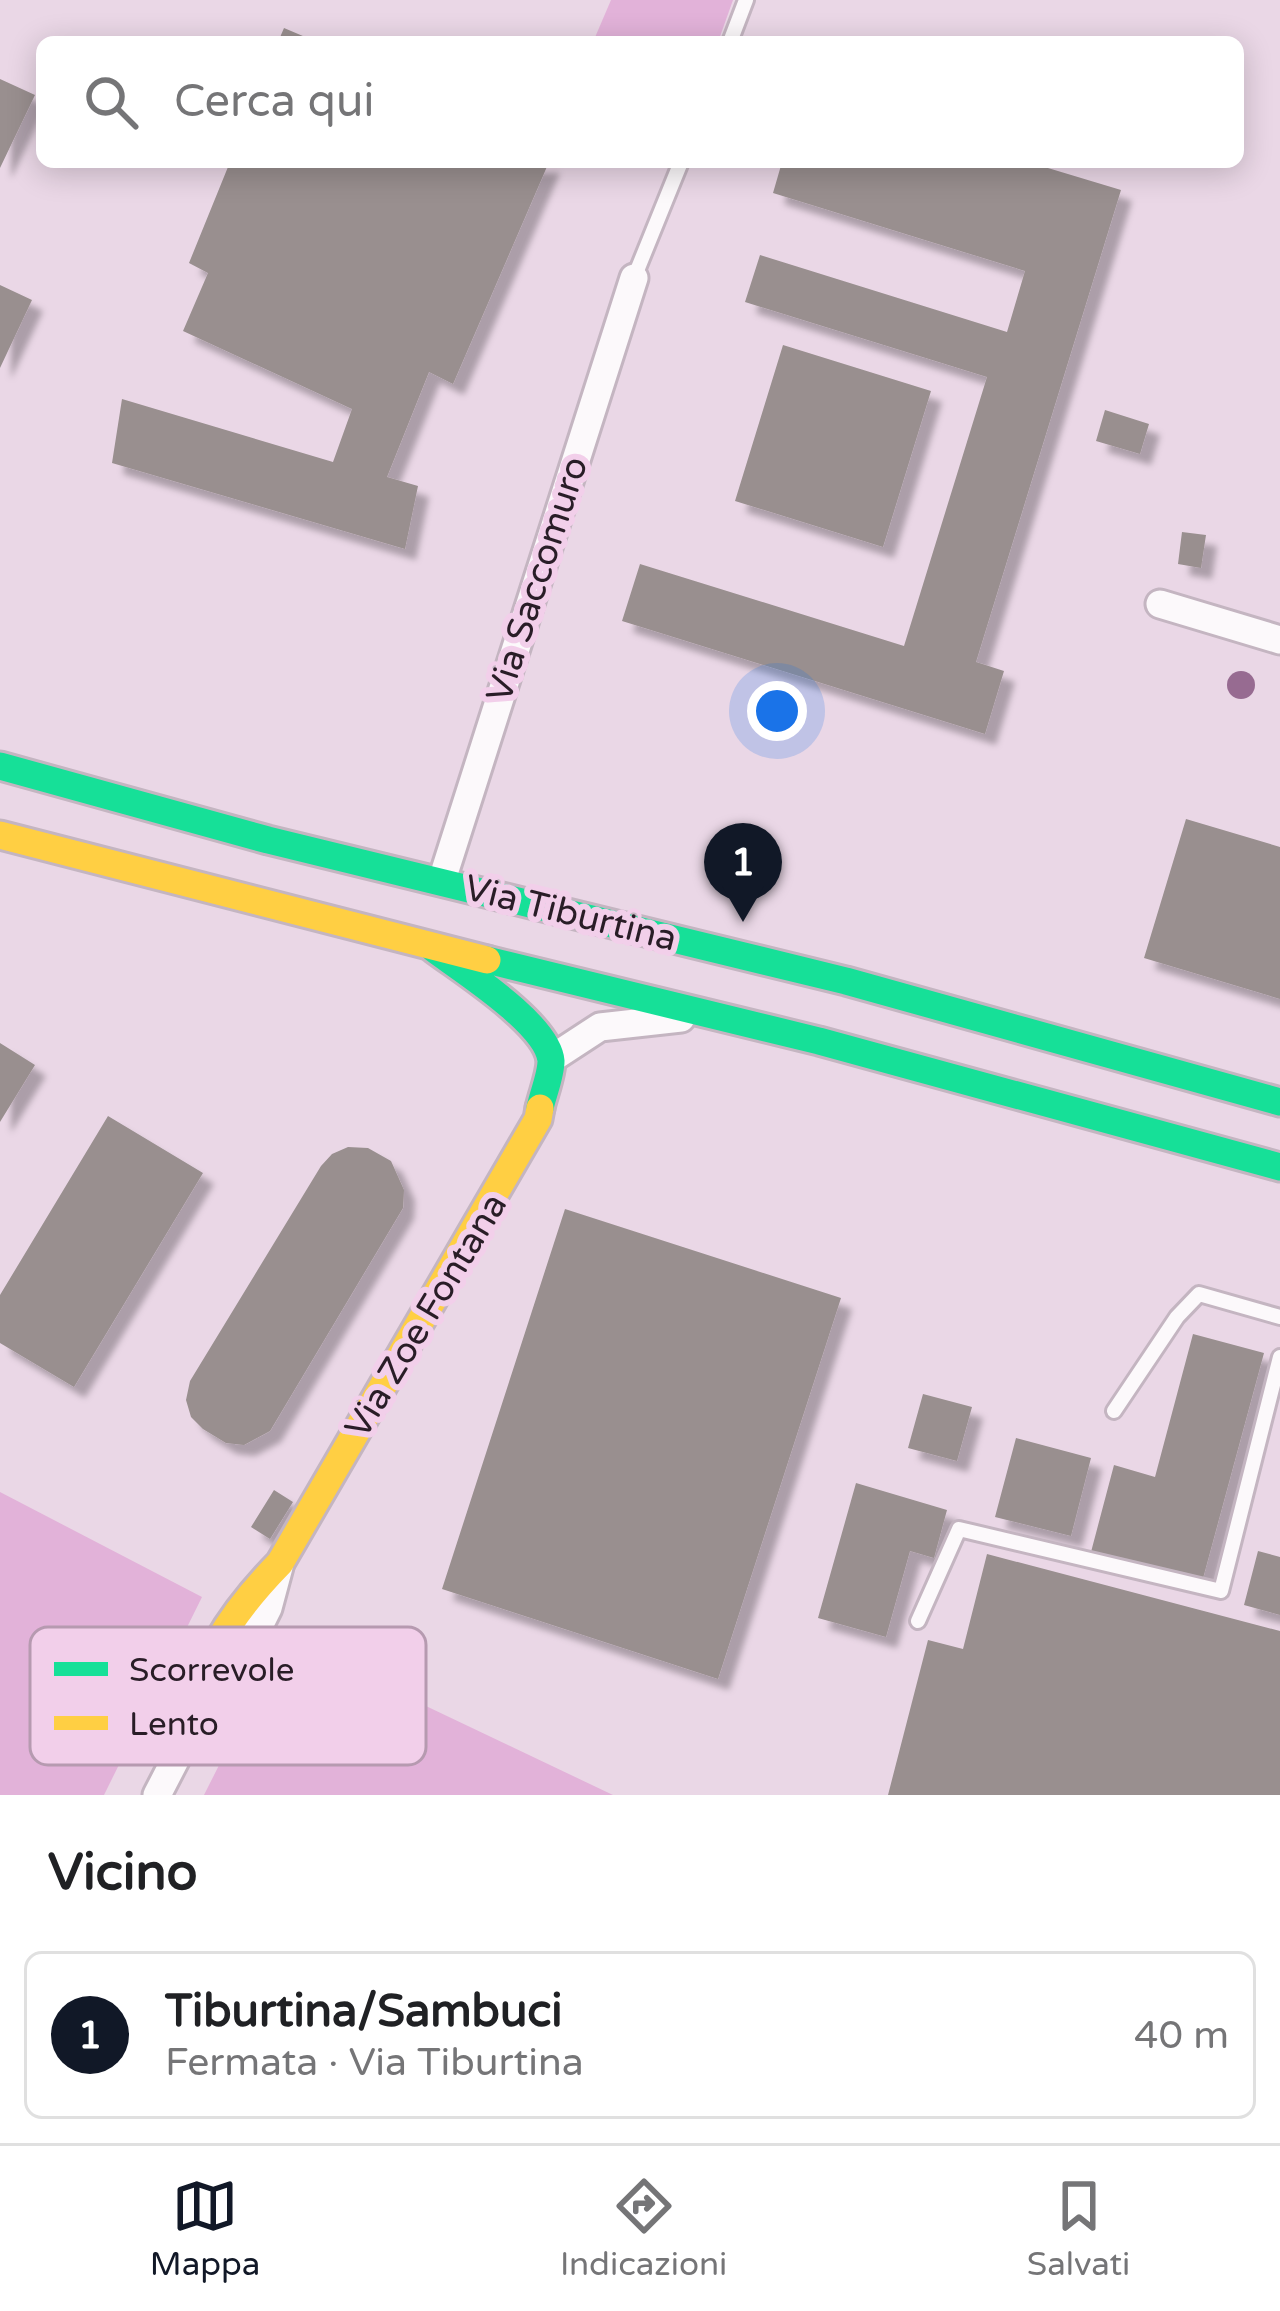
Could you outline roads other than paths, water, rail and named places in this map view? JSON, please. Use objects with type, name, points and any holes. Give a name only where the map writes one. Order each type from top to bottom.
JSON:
[{"type":"main road","name":"Via Tiburtina","points":[[0,766],[268,840],[846,981],[1280,1102]]},
{"type":"main road","name":"Via Tiburtina","points":[[0,835],[231,897],[716,1015],[1280,1167]]},
{"type":"main road","points":[[425,942],[518,1016],[551,1059]]},
{"type":"main road","name":"Via Zoe Fontana","points":[[224,1627],[280,1563],[531,1136],[551,1059]]},
{"type":"street","name":"Via Saccomuro","points":[[442,880],[634,278]]},
{"type":"street","points":[[1160,604],[1280,640]]},
{"type":"street","points":[[551,1059],[600,1027],[716,1015]]},
{"type":"street","name":"Via Zoe Fontana","points":[[157,1795],[173,1765]]},
{"type":"lane","points":[[732,36],[746,0]]},
{"type":"lane","points":[[634,278],[679,168]]},
{"type":"lane","points":[[1114,1411],[1177,1317],[1199,1294],[1280,1316]]},
{"type":"lane","points":[[918,1622],[959,1529],[1220,1591],[1274,1405],[1280,1357]]},
{"type":"place","name":"Tiburtina/Sambuci","points":[[743,922]]}]
